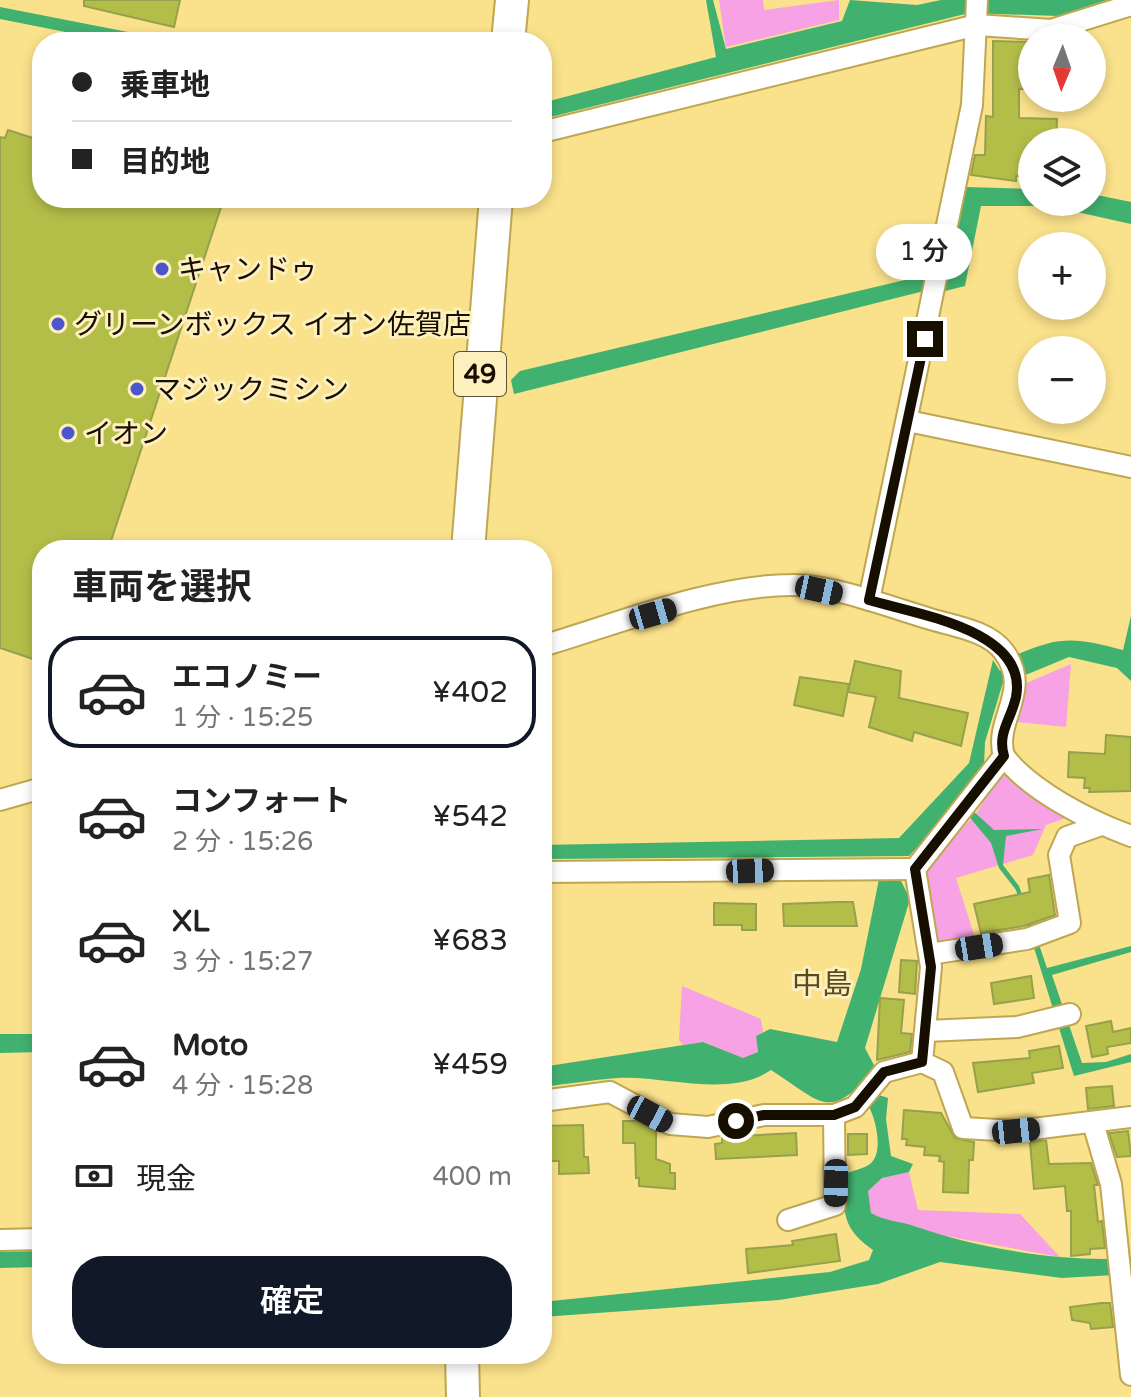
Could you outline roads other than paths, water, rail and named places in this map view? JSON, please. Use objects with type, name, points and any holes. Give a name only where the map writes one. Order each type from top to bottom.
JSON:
[{"type":"main road","points":[[509,32],[512,0]]},
{"type":"main road","name":"49","points":[[469,540],[495,208]]},
{"type":"main road","points":[[462,1364],[463,1397]]},
{"type":"street","points":[[869,600],[972,105],[977,0]]},
{"type":"street","points":[[552,130],[977,25],[1051,30],[1131,5]]},
{"type":"street","points":[[908,421],[1131,467]]},
{"type":"street","points":[[552,643],[736,590],[793,584],[869,600],[985,636],[1004,652],[1012,672],[1016,696],[1000,742],[1004,756],[1017,774],[1101,825],[1131,836]]},
{"type":"street","points":[[922,1062],[930,954],[915,869],[1004,756]]},
{"type":"street","points":[[0,800],[32,791]]},
{"type":"street","points":[[930,954],[1034,936],[1070,923],[1059,855],[1067,837],[1101,825]]},
{"type":"street","points":[[552,872],[915,869]]},
{"type":"street","points":[[926,1031],[1017,1027],[1061,1016]]},
{"type":"street","points":[[552,1100],[610,1092],[670,1124],[708,1127],[764,1115],[834,1115],[855,1107],[884,1072],[922,1062],[943,1072],[963,1128],[1016,1131],[1131,1117]]},
{"type":"street","points":[[788,1220],[835,1205],[834,1115]]},
{"type":"street","points":[[1093,1123],[1111,1184],[1131,1375]]},
{"type":"street","points":[[0,1240],[32,1239]]},
{"type":"place","name":"キャンドゥ","points":[[162,269]]},
{"type":"place","name":"グリーンボックス イオン佐賀店","points":[[58,324]]},
{"type":"place","name":"マジックミシン","points":[[137,389]]},
{"type":"place","name":"イオン","points":[[68,433]]},
{"type":"district","name":"中島","points":[[822,984]]}]
